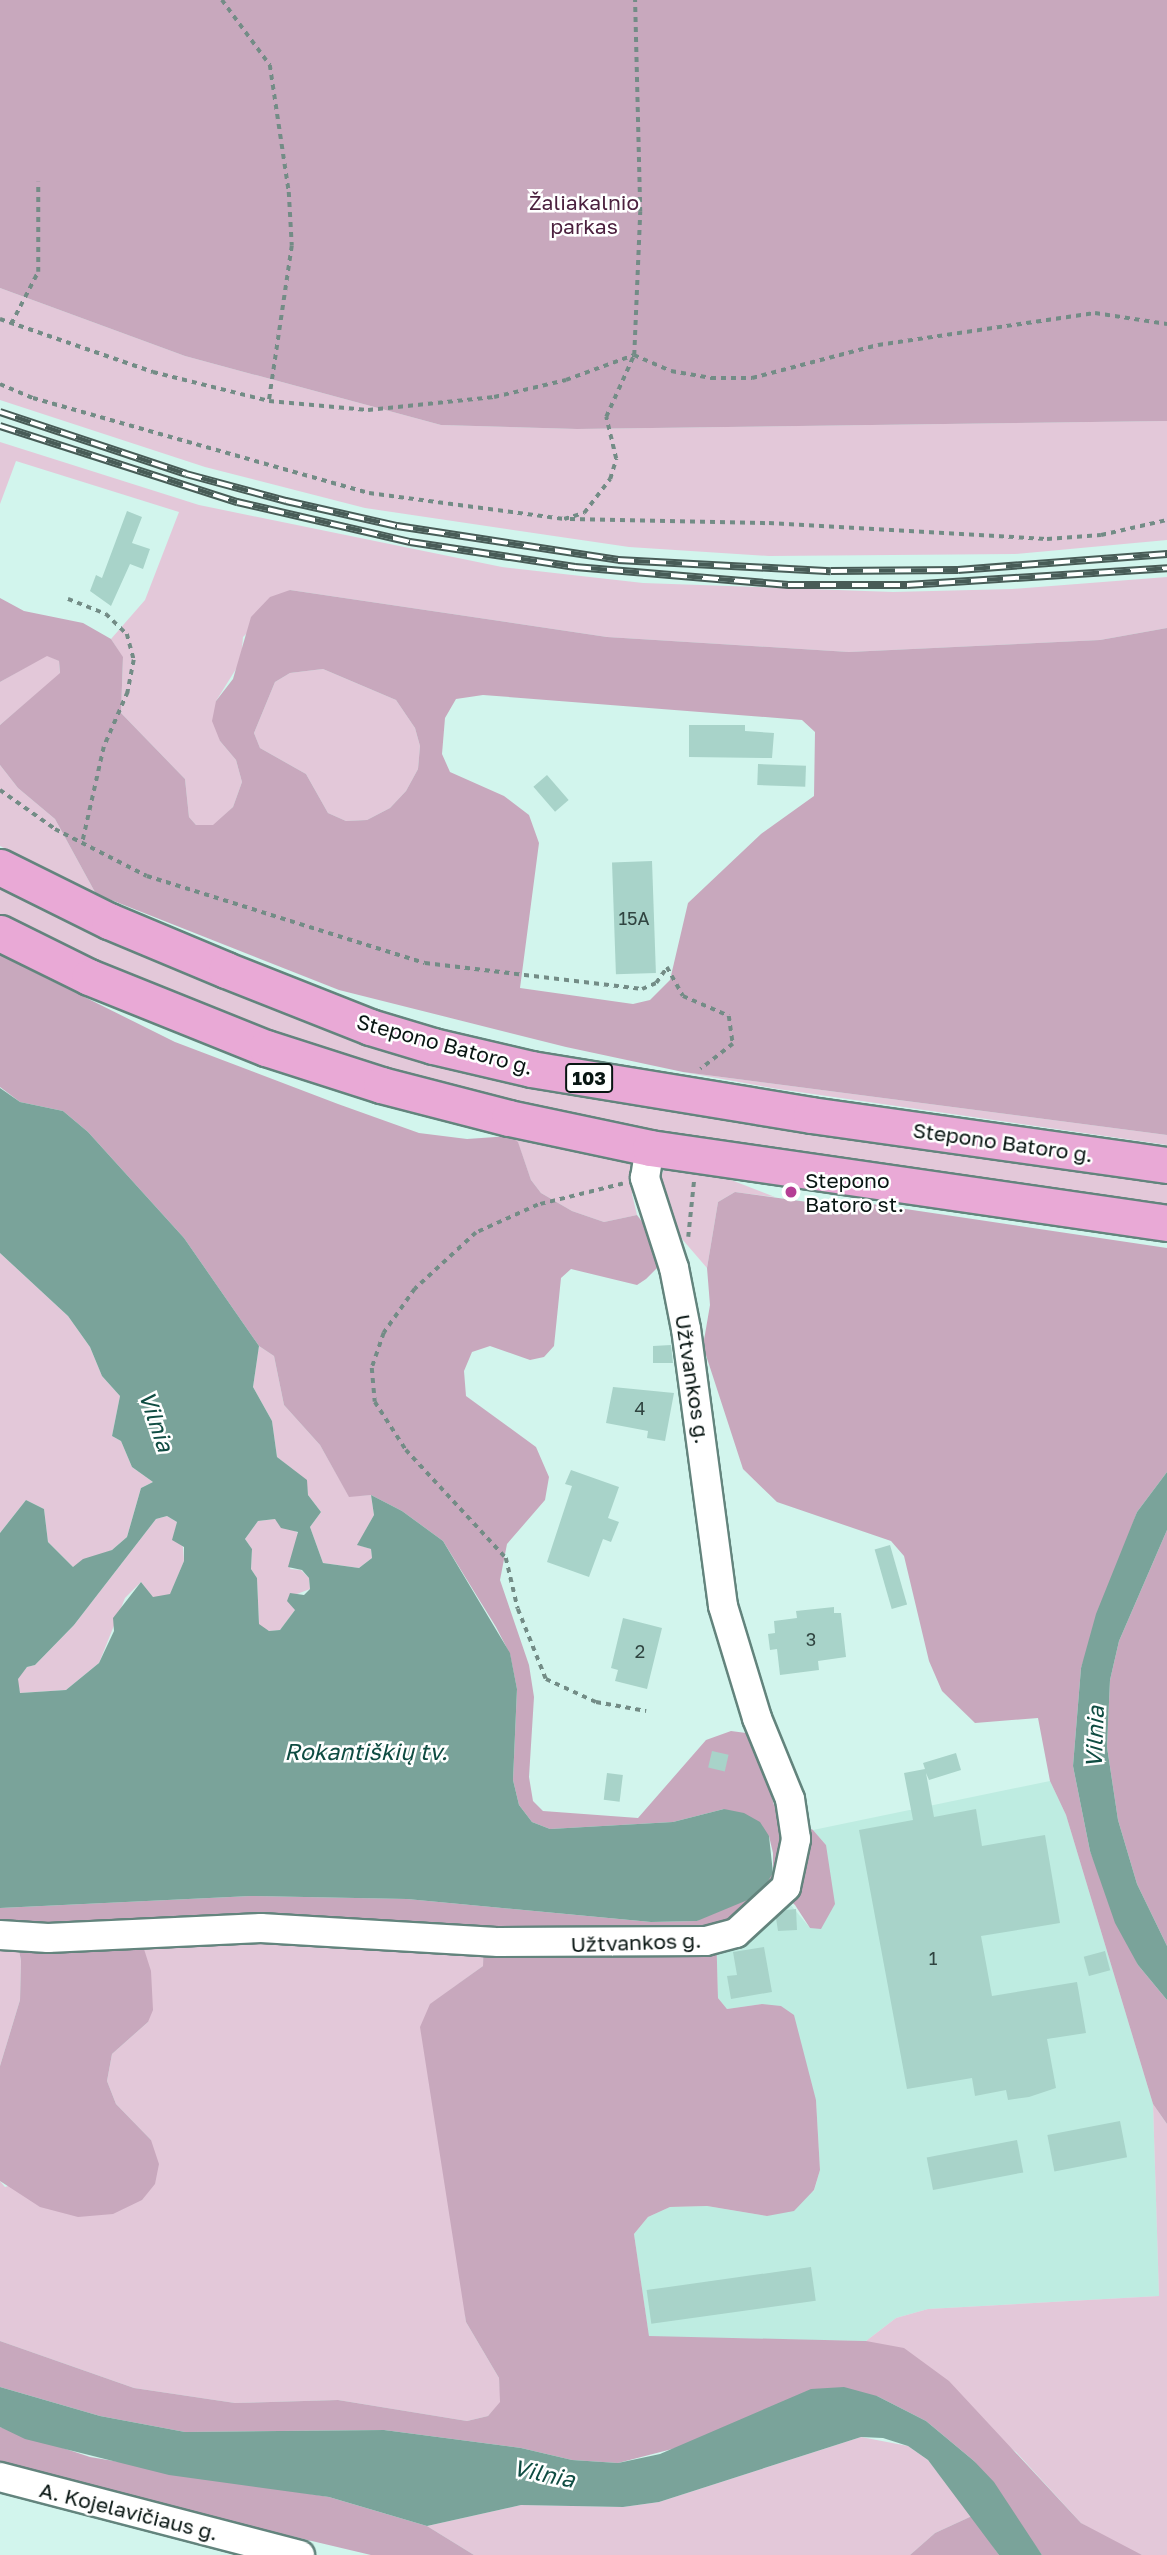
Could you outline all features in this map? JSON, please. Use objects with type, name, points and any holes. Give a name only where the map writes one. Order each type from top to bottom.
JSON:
[{"type":"main road","name":"Stepono Batoro g.","points":[[0,867],[109,921],[238,975],[370,1027],[433,1046],[531,1069],[811,1115],[1167,1165]]},
{"type":"main road","points":[[0,933],[114,988],[266,1048],[381,1085],[509,1118],[648,1163],[696,1155],[1167,1223]]},
{"type":"street","name":"Užtvankos g.","points":[[0,1935],[48,1938],[261,1928],[576,1944],[706,1941],[736,1933],[786,1887],[796,1839],[789,1799],[757,1718],[723,1606],[674,1268],[648,1163]]},
{"type":"street","name":"A. Kojelavičiaus g.","points":[[0,2477],[300,2555]]},
{"type":"path","points":[[222,0],[270,65],[289,192],[292,246],[270,401]]},
{"type":"path","points":[[564,519],[584,513],[610,480],[617,459],[606,417],[635,355],[640,212],[635,0]]},
{"type":"path","points":[[11,324],[38,272],[38,182]]},
{"type":"path","points":[[0,318],[153,372],[270,401],[368,410],[494,397],[566,380],[635,355],[671,371],[711,379],[752,378],[878,345],[1096,313],[1167,324]]},
{"type":"path","points":[[0,384],[33,398],[369,493],[564,519],[769,523],[1047,540],[1101,535],[1167,520]]},
{"type":"path","points":[[68,599],[106,614],[127,634],[134,660],[128,692],[104,747],[82,845]]},
{"type":"path","points":[[0,790],[82,845],[147,876],[425,963],[642,989],[656,983],[667,967],[683,996],[729,1016],[733,1044],[700,1069],[687,1066]]},
{"type":"path","points":[[674,1268],[691,1230],[696,1155]]},
{"type":"path","points":[[646,1711],[596,1702],[546,1679],[518,1609],[506,1558],[407,1450],[375,1402],[372,1368],[384,1333],[424,1279],[476,1233],[538,1205],[648,1163]]},
{"type":"shaded area","points":[[0,288],[185,356],[441,425],[577,429],[1167,421],[1167,540],[1015,554],[769,556],[629,547],[365,508],[205,467],[0,400]]},
{"type":"shaded area","points":[[0,442],[199,505],[502,567],[643,583],[893,592],[1012,589],[1167,577],[1167,628],[1100,640],[849,652],[607,637],[290,590],[243,637],[241,661],[216,701],[220,741],[236,760],[242,782],[233,807],[214,825],[196,825],[189,817],[185,779],[121,713],[123,658],[111,639],[145,600],[179,512],[16,461],[0,504]]},
{"type":"shaded area","points":[[47,655],[59,661],[60,674],[0,725],[0,682]]},
{"type":"shaded area","points":[[323,669],[396,700],[415,728],[420,746],[418,769],[406,791],[390,808],[367,820],[346,821],[328,813],[306,774],[260,748],[254,733],[275,682],[290,673]]},
{"type":"shaded area","points":[[0,765],[18,788],[55,819],[96,894],[0,846]]},
{"type":"shaded area","points":[[0,880],[393,1046],[1167,1175],[1167,1211],[811,1160],[474,1098],[268,1036],[0,921]]},
{"type":"shaded area","points":[[683,1072],[1167,1135],[1167,1145],[778,1089]]},
{"type":"shaded area","points":[[510,1136],[629,1155],[637,1167],[632,1194],[637,1215],[604,1222],[572,1211],[541,1193],[531,1180],[518,1143]]},
{"type":"shaded area","points":[[666,1165],[713,1173],[775,1197],[735,1192],[718,1202],[707,1268],[682,1239],[658,1183]]},
{"type":"shaded area","points":[[0,1253],[68,1316],[90,1347],[102,1376],[120,1396],[112,1436],[121,1441],[132,1467],[153,1482],[141,1488],[127,1537],[112,1550],[73,1567],[48,1542],[44,1509],[26,1500],[0,1533]]},
{"type":"shaded area","points":[[259,1346],[274,1356],[284,1405],[320,1445],[349,1496],[371,1495],[374,1515],[358,1545],[371,1549],[372,1558],[359,1568],[323,1563],[310,1527],[321,1512],[308,1495],[306,1480],[277,1457],[272,1421],[253,1387]]},
{"type":"shaded area","points":[[167,1516],[177,1522],[174,1535],[183,1547],[184,1561],[170,1595],[153,1598],[141,1582],[125,1598],[99,1663],[66,1690],[20,1693],[17,1679],[27,1667],[35,1665],[74,1625],[156,1519]]},
{"type":"shaded area","points":[[275,1519],[298,1533],[290,1569],[301,1570],[309,1578],[310,1589],[297,1594],[295,1610],[280,1630],[269,1631],[259,1625],[257,1578],[251,1569],[252,1549],[245,1539],[258,1521]]},
{"type":"shaded area","points":[[1050,1781],[1066,1815],[1153,2104],[1159,2296],[928,2309],[896,2318],[866,2341],[649,2337],[634,2234],[648,2217],[670,2207],[707,2206],[767,2216],[814,2191],[820,2170],[816,2100],[762,2004],[727,2009],[718,1998],[716,1926],[775,1886],[810,1928],[826,1845],[813,1830]]},
{"type":"shaded area","points":[[136,1923],[485,1934],[483,1966],[431,2004],[466,2322],[499,2378],[501,2402],[488,2416],[467,2421],[338,2400],[235,2403],[134,2388],[0,2341],[0,2181],[5,2187],[151,2140],[116,2104],[107,2081],[112,2054],[148,2022]]},
{"type":"shaded area","points":[[0,1927],[15,1928],[21,1961],[20,2000],[0,2066]]},
{"type":"shaded area","points":[[1153,2104],[1167,2124],[1167,2555],[1142,2555],[1123,2549],[1081,2523],[1016,2452],[866,2341],[896,2318],[928,2309],[1159,2296]]},
{"type":"shaded area","points":[[861,2437],[908,2446],[928,2460],[972,2516],[935,2533],[910,2555],[474,2555],[427,2526],[521,2505],[623,2507],[659,2502]]},
{"type":"green space","name":"Žaliakalnio parkas","points":[[0,0],[1167,0],[1167,421],[577,429],[441,425],[185,356],[0,288]]},
{"type":"green space","points":[[290,590],[607,637],[849,652],[1100,640],[1167,628],[1167,1135],[683,1072],[566,1047],[339,990],[96,894],[55,819],[18,788],[0,765],[0,725],[60,673],[59,661],[47,656],[0,682],[0,598],[24,611],[83,623],[111,639],[123,657],[121,713],[185,779],[189,817],[196,825],[213,825],[233,807],[242,782],[236,760],[220,741],[212,721],[216,701],[233,679],[251,617],[270,597]],"holes":[[[323,669],[396,700],[415,728],[420,746],[418,769],[406,791],[390,808],[367,820],[346,821],[328,813],[306,774],[260,748],[254,733],[275,682],[290,673]],[[483,695],[802,720],[815,732],[814,796],[761,834],[688,903],[670,980],[650,1000],[633,1004],[520,988],[539,843],[529,815],[504,796],[450,772],[442,754],[445,718],[456,699]]]},
{"type":"green space","points":[[0,955],[175,1042],[419,1133],[467,1139],[510,1136],[518,1142],[531,1180],[541,1193],[572,1211],[604,1222],[637,1215],[649,1231],[659,1266],[637,1285],[571,1269],[561,1278],[554,1346],[544,1357],[530,1360],[490,1346],[472,1352],[464,1371],[466,1396],[536,1447],[549,1477],[545,1500],[507,1544],[500,1580],[529,1665],[534,1697],[529,1777],[533,1801],[543,1811],[638,1818],[706,1740],[731,1731],[746,1733],[755,1739],[774,1805],[813,1830],[826,1845],[835,1904],[821,1929],[810,1928],[795,1905],[775,1886],[752,1909],[716,1927],[718,1998],[727,2009],[762,2004],[781,2006],[794,2015],[816,2100],[820,2170],[814,2190],[794,2211],[767,2216],[707,2206],[670,2207],[648,2217],[634,2234],[649,2336],[866,2341],[904,2348],[949,2381],[1081,2523],[1142,2555],[1042,2555],[974,2461],[926,2421],[877,2396],[618,2463],[572,2460],[521,2448],[384,2430],[185,2432],[100,2416],[0,2387],[0,2341],[134,2388],[235,2403],[338,2400],[467,2421],[488,2416],[500,2402],[499,2378],[466,2322],[420,2027],[430,2004],[483,1966],[484,1934],[136,1924],[151,1971],[153,2010],[148,2022],[112,2054],[107,2081],[116,2104],[151,2140],[159,2164],[155,2184],[142,2200],[113,2214],[78,2217],[40,2207],[0,2181],[0,2066],[20,2000],[21,1961],[15,1928],[0,1927],[0,1908],[251,1896],[407,1899],[651,1922],[697,1921],[773,1873],[773,1853],[769,1836],[724,1809],[673,1822],[550,1829],[532,1822],[519,1805],[513,1780],[517,1689],[510,1654],[496,1627],[443,1541],[402,1511],[371,1495],[349,1497],[320,1445],[284,1405],[274,1356],[259,1346],[184,1238],[88,1132],[63,1111],[20,1102],[0,1087]]},
{"type":"green space","points":[[735,1192],[822,1204],[872,1204],[1167,1248],[1167,1472],[1137,1512],[1081,1668],[1073,1766],[1090,1851],[1138,1965],[1167,2000],[1167,2124],[1153,2104],[1066,1815],[1050,1781],[1038,1718],[975,1723],[942,1691],[929,1661],[904,1556],[891,1541],[777,1502],[743,1469],[703,1346],[710,1305],[707,1268],[718,1202]]},
{"type":"green space","points":[[1167,1530],[1167,1946],[1137,1884],[1118,1820],[1107,1747],[1110,1680],[1119,1641]]},
{"type":"green space","points":[[0,2427],[90,2457],[329,2497],[427,2526],[474,2555],[371,2555],[12,2470],[0,2465]]},
{"type":"green space","points":[[972,2516],[999,2555],[910,2555],[935,2533]]},
{"type":"water","name":"Rokantiškių tv.","points":[[0,1088],[20,1102],[63,1111],[88,1132],[184,1238],[259,1346],[253,1387],[272,1421],[277,1457],[307,1480],[308,1495],[321,1512],[310,1527],[323,1563],[359,1568],[372,1558],[371,1549],[357,1545],[374,1515],[371,1495],[402,1511],[443,1541],[510,1653],[517,1689],[513,1780],[519,1805],[532,1822],[550,1829],[673,1822],[724,1809],[744,1813],[760,1822],[769,1836],[773,1873],[765,1886],[750,1899],[697,1921],[651,1922],[407,1899],[251,1896],[0,1908],[0,1533],[26,1500],[44,1509],[48,1542],[73,1567],[83,1559],[112,1550],[127,1537],[141,1488],[153,1482],[132,1467],[121,1441],[112,1436],[120,1396],[102,1376],[90,1347],[68,1316],[0,1253]],"holes":[[[167,1516],[177,1522],[172,1540],[184,1547],[184,1561],[170,1594],[153,1597],[141,1582],[113,1618],[114,1631],[99,1663],[66,1690],[20,1693],[18,1679],[27,1667],[35,1665],[74,1625],[156,1519]],[[275,1519],[281,1528],[298,1532],[288,1567],[302,1570],[309,1578],[310,1589],[304,1595],[290,1593],[287,1601],[295,1610],[280,1630],[269,1631],[259,1624],[257,1578],[251,1569],[252,1549],[245,1539],[258,1521]]]},
{"type":"water","name":"Vilnia","points":[[1167,1472],[1167,1530],[1119,1641],[1110,1680],[1107,1747],[1118,1820],[1137,1884],[1167,1946],[1167,2000],[1138,1965],[1115,1923],[1090,1851],[1073,1766],[1081,1668],[1096,1614],[1137,1512]]},
{"type":"water","name":"Vilnia","points":[[0,2387],[100,2416],[185,2432],[384,2430],[521,2448],[572,2460],[618,2463],[660,2454],[811,2389],[844,2387],[877,2396],[926,2421],[974,2461],[994,2482],[1042,2555],[999,2555],[928,2460],[908,2446],[883,2438],[861,2437],[659,2502],[623,2507],[521,2505],[427,2526],[329,2497],[169,2475],[25,2439],[0,2427]]},
{"type":"building","points":[[127,511],[142,517],[132,543],[150,549],[143,569],[130,564],[111,606],[90,591],[96,575],[102,578]]},
{"type":"building","points":[[689,725],[745,725],[745,731],[774,733],[772,758],[689,757]]},
{"type":"building","points":[[758,764],[806,766],[805,787],[757,785]]},
{"type":"building","points":[[547,775],[569,800],[555,812],[533,787]]},
{"type":"building","points":[[652,861],[656,973],[616,974],[612,862]]},
{"type":"building","points":[[671,1345],[673,1363],[653,1363],[653,1346]]},
{"type":"building","points":[[613,1387],[674,1393],[665,1441],[647,1438],[648,1431],[606,1423]]},
{"type":"building","points":[[571,1470],[619,1487],[608,1518],[619,1522],[611,1542],[603,1539],[589,1577],[547,1562],[572,1486],[565,1484]]},
{"type":"building","points":[[890,1545],[907,1605],[892,1609],[875,1549]]},
{"type":"building","points":[[834,1607],[834,1613],[841,1613],[846,1657],[818,1661],[819,1670],[780,1675],[777,1649],[770,1650],[768,1634],[775,1633],[774,1621],[797,1618],[796,1611]]},
{"type":"building","points":[[623,1618],[662,1628],[647,1689],[615,1681],[618,1670],[611,1668]]},
{"type":"building","points":[[712,1751],[729,1755],[725,1771],[708,1768]]},
{"type":"building","points":[[956,1753],[961,1770],[929,1780],[926,1773],[934,1817],[976,1809],[982,1846],[1045,1835],[1060,1923],[981,1936],[992,1996],[1077,1982],[1086,2033],[1047,2039],[1056,2088],[1029,2097],[1008,2100],[1006,2090],[975,2096],[972,2078],[907,2089],[859,1830],[913,1820],[904,1773],[925,1769],[923,1763]]},
{"type":"building","points":[[607,1773],[623,1775],[620,1802],[604,1800]]},
{"type":"building","points":[[796,1909],[797,1930],[778,1931],[776,1918],[786,1910]]},
{"type":"building","points":[[764,1947],[772,1992],[731,1999],[727,1976],[737,1975],[733,1952]]},
{"type":"building","points":[[1105,1951],[1110,1970],[1089,1976],[1084,1957]]},
{"type":"building","points":[[1120,2121],[1127,2157],[1054,2171],[1047,2135]]},
{"type":"building","points":[[1017,2140],[1023,2172],[933,2190],[927,2158]]},
{"type":"building","points":[[811,2267],[816,2301],[651,2324],[647,2290]]},
{"type":"railway","points":[[0,412],[186,474],[286,501],[397,526],[618,560],[831,571],[958,570],[1167,554]]},
{"type":"railway","points":[[0,426],[237,502],[410,542],[575,567],[788,585],[907,585],[1167,568]]},
{"type":"place","name":"Stepono Batoro st.","points":[[791,1192]]}]
